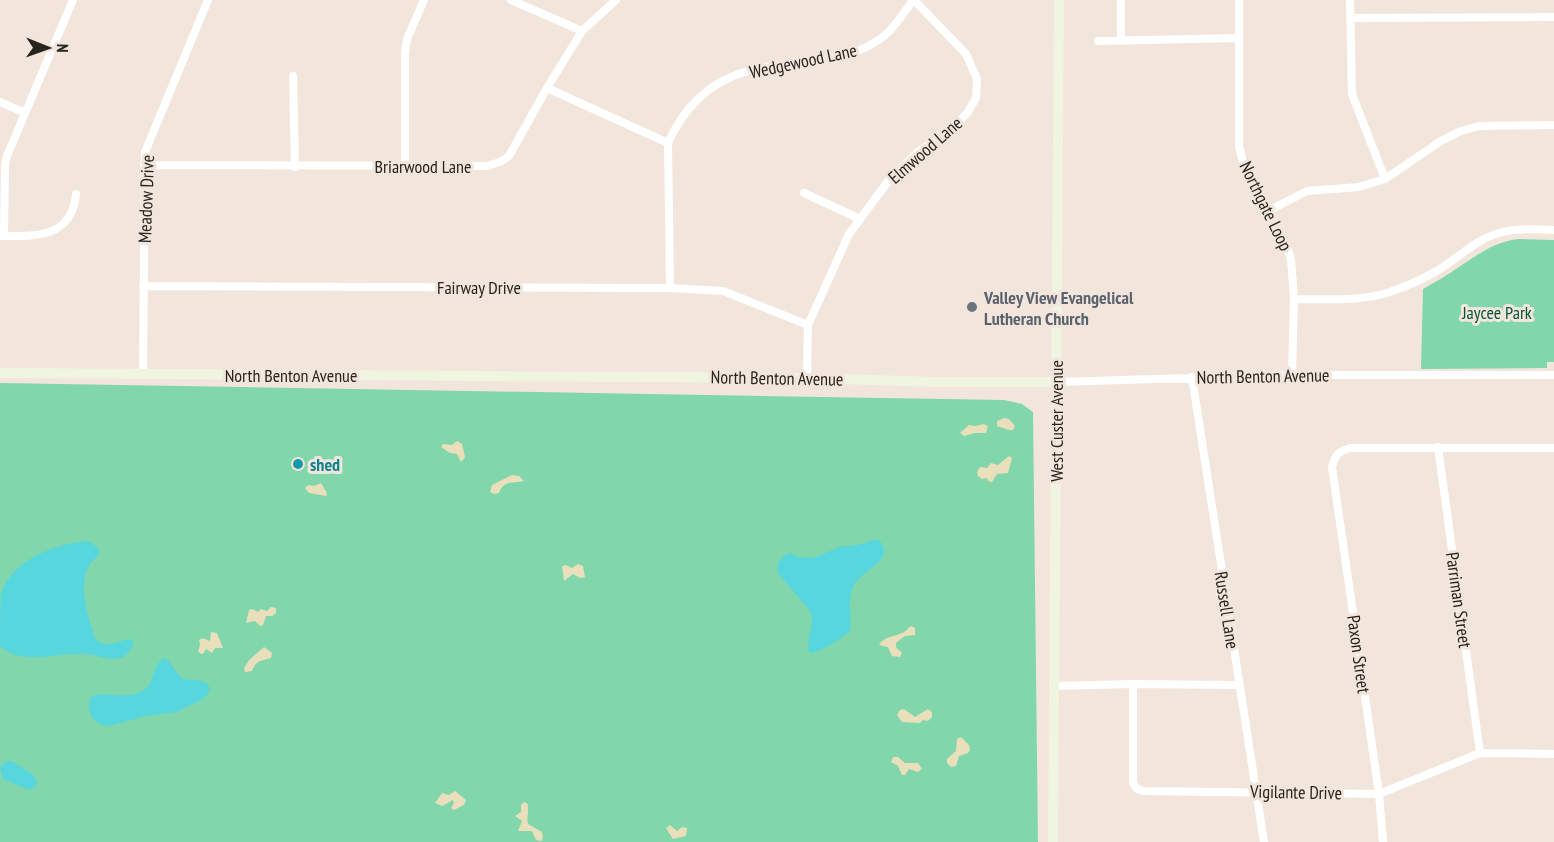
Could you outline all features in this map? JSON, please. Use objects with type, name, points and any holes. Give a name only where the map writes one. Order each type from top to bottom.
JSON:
[{"type":"main road","name":"West Custer Avenue","points":[[1053,842],[1059,0]]},
{"type":"main road","name":"North Benton Avenue","points":[[0,373],[807,378],[938,382],[1057,382]]},
{"type":"street","points":[[73,0],[5,164],[2,236],[37,236],[57,229],[71,214],[76,194]]},
{"type":"street","name":"Meadow Drive","points":[[143,374],[145,152],[208,0]]},
{"type":"street","points":[[405,166],[405,52],[407,39],[424,0]]},
{"type":"street","points":[[511,0],[582,31]]},
{"type":"street","name":"Briarwood Lane","points":[[144,165],[487,166],[500,162],[509,156],[582,31],[616,0]]},
{"type":"street","name":"Wedgewood Lane","points":[[670,288],[668,143],[677,123],[693,103],[709,89],[727,79],[759,68],[822,61],[851,54],[878,41],[914,0]]},
{"type":"street","name":"Elmwood Lane","points":[[807,378],[808,325],[849,234],[889,180],[918,152],[955,126],[968,112],[976,98],[977,79],[966,54],[914,0]]},
{"type":"street","points":[[1121,0],[1121,41]]},
{"type":"street","name":"Northgate Loop","points":[[1239,0],[1239,146],[1245,170],[1286,243],[1292,259],[1294,298],[1292,375]]},
{"type":"street","points":[[1350,0],[1352,94],[1385,179]]},
{"type":"street","points":[[1350,18],[1554,16]]},
{"type":"street","points":[[1098,41],[1239,38]]},
{"type":"street","points":[[293,76],[295,167]]},
{"type":"street","points":[[547,88],[668,143]]},
{"type":"street","points":[[0,102],[25,112]]},
{"type":"street","points":[[1268,211],[1307,191],[1359,187],[1385,179],[1441,141],[1461,131],[1479,126],[1554,124]]},
{"type":"street","points":[[804,193],[860,219]]},
{"type":"street","points":[[1294,298],[1354,299],[1387,293],[1433,273],[1498,233],[1523,229],[1554,230]]},
{"type":"street","name":"Fairway Drive","points":[[143,286],[670,288],[723,291],[808,325]]},
{"type":"street","name":"North Benton Avenue","points":[[1057,382],[1292,375],[1554,375]]},
{"type":"street","name":"Russell Lane","points":[[1192,377],[1264,842]]},
{"type":"street","points":[[1438,447],[1554,448]]},
{"type":"street","name":"Paxon Street","points":[[1383,842],[1380,794],[1332,467],[1339,451],[1350,448],[1438,447]]},
{"type":"street","name":"Parriman Street","points":[[1438,447],[1480,753]]},
{"type":"street","name":"Vigilante Drive","points":[[1133,684],[1133,783],[1136,788],[1143,791],[1380,794],[1480,753],[1554,754]]},
{"type":"street","points":[[1053,686],[1239,685]]},
{"type":"green space","name":"Jaycee Park","points":[[1518,239],[1554,240],[1554,362],[1547,362],[1547,368],[1421,369],[1423,289],[1487,249]]},
{"type":"green space","points":[[0,383],[1004,400],[1022,404],[1033,412],[1038,842],[0,842]]},
{"type":"sand","points":[[1004,418],[1009,419],[1015,426],[1013,430],[997,426],[997,421]]},
{"type":"sand","points":[[969,425],[988,426],[986,433],[964,436],[960,433]]},
{"type":"sand","points":[[457,441],[462,444],[465,457],[461,462],[457,454],[450,453],[441,447],[443,444],[452,445]]},
{"type":"sand","points":[[1009,456],[1012,458],[1008,473],[997,474],[992,482],[978,476],[977,472],[980,467],[987,468],[991,463],[998,465]]},
{"type":"sand","points":[[512,475],[519,476],[524,481],[506,484],[499,493],[490,492],[492,485]]},
{"type":"sand","points":[[321,483],[327,493],[326,496],[309,493],[305,488],[308,485],[314,486]]},
{"type":"sand","points":[[578,564],[583,566],[585,577],[580,578],[573,574],[564,581],[562,566],[572,568]]},
{"type":"sand","points":[[271,607],[276,608],[276,613],[266,616],[263,625],[260,626],[255,621],[246,623],[249,610],[267,611]]},
{"type":"sand","points":[[911,626],[915,628],[915,635],[905,636],[896,643],[896,647],[902,653],[900,657],[892,656],[888,647],[879,645],[889,637]]},
{"type":"sand","points":[[211,632],[217,633],[223,648],[215,648],[212,653],[206,649],[201,654],[198,651],[199,640],[203,638],[210,641]]},
{"type":"sand","points":[[264,647],[272,653],[271,658],[259,662],[252,671],[245,672],[244,668],[249,660]]},
{"type":"sand","points":[[904,709],[915,717],[928,709],[932,712],[932,717],[920,723],[902,722],[897,715],[900,710]]},
{"type":"sand","points":[[961,737],[969,745],[970,750],[959,756],[956,766],[951,767],[947,759],[956,751],[957,739]]},
{"type":"sand","points":[[893,757],[898,757],[905,763],[918,763],[922,769],[918,772],[909,769],[905,775],[902,775],[898,766],[891,762]]},
{"type":"sand","points":[[455,791],[466,800],[464,805],[454,810],[451,808],[453,800],[442,806],[435,803],[442,793],[449,795]]},
{"type":"sand","points":[[524,802],[528,806],[528,824],[542,832],[541,841],[536,840],[532,831],[518,831],[522,821],[515,816],[521,812],[521,805]]},
{"type":"sand","points":[[670,825],[677,831],[682,827],[687,828],[686,836],[673,839],[666,828]]},
{"type":"water","points":[[878,539],[883,546],[884,553],[881,559],[857,581],[851,592],[850,630],[828,646],[813,653],[809,652],[808,641],[812,616],[778,573],[780,560],[790,553],[798,557],[814,558],[842,546],[854,546]]},
{"type":"water","points":[[89,541],[100,552],[88,568],[84,584],[84,594],[93,632],[96,640],[105,644],[130,639],[134,642],[128,653],[114,659],[86,654],[30,657],[19,656],[0,646],[1,594],[6,582],[14,572],[36,556],[49,550],[76,542]]},
{"type":"water","points":[[166,658],[181,678],[204,682],[210,688],[207,695],[177,712],[146,716],[110,726],[95,721],[89,708],[91,697],[130,695],[142,691],[150,683],[158,664]]},
{"type":"water","points":[[12,761],[32,774],[37,781],[35,787],[29,790],[3,779],[0,768],[5,762]]},
{"type":"place","name":"Valley View Evangelical Lutheran Church","points":[[972,307]]},
{"type":"place","name":"shed","points":[[298,464]]}]
